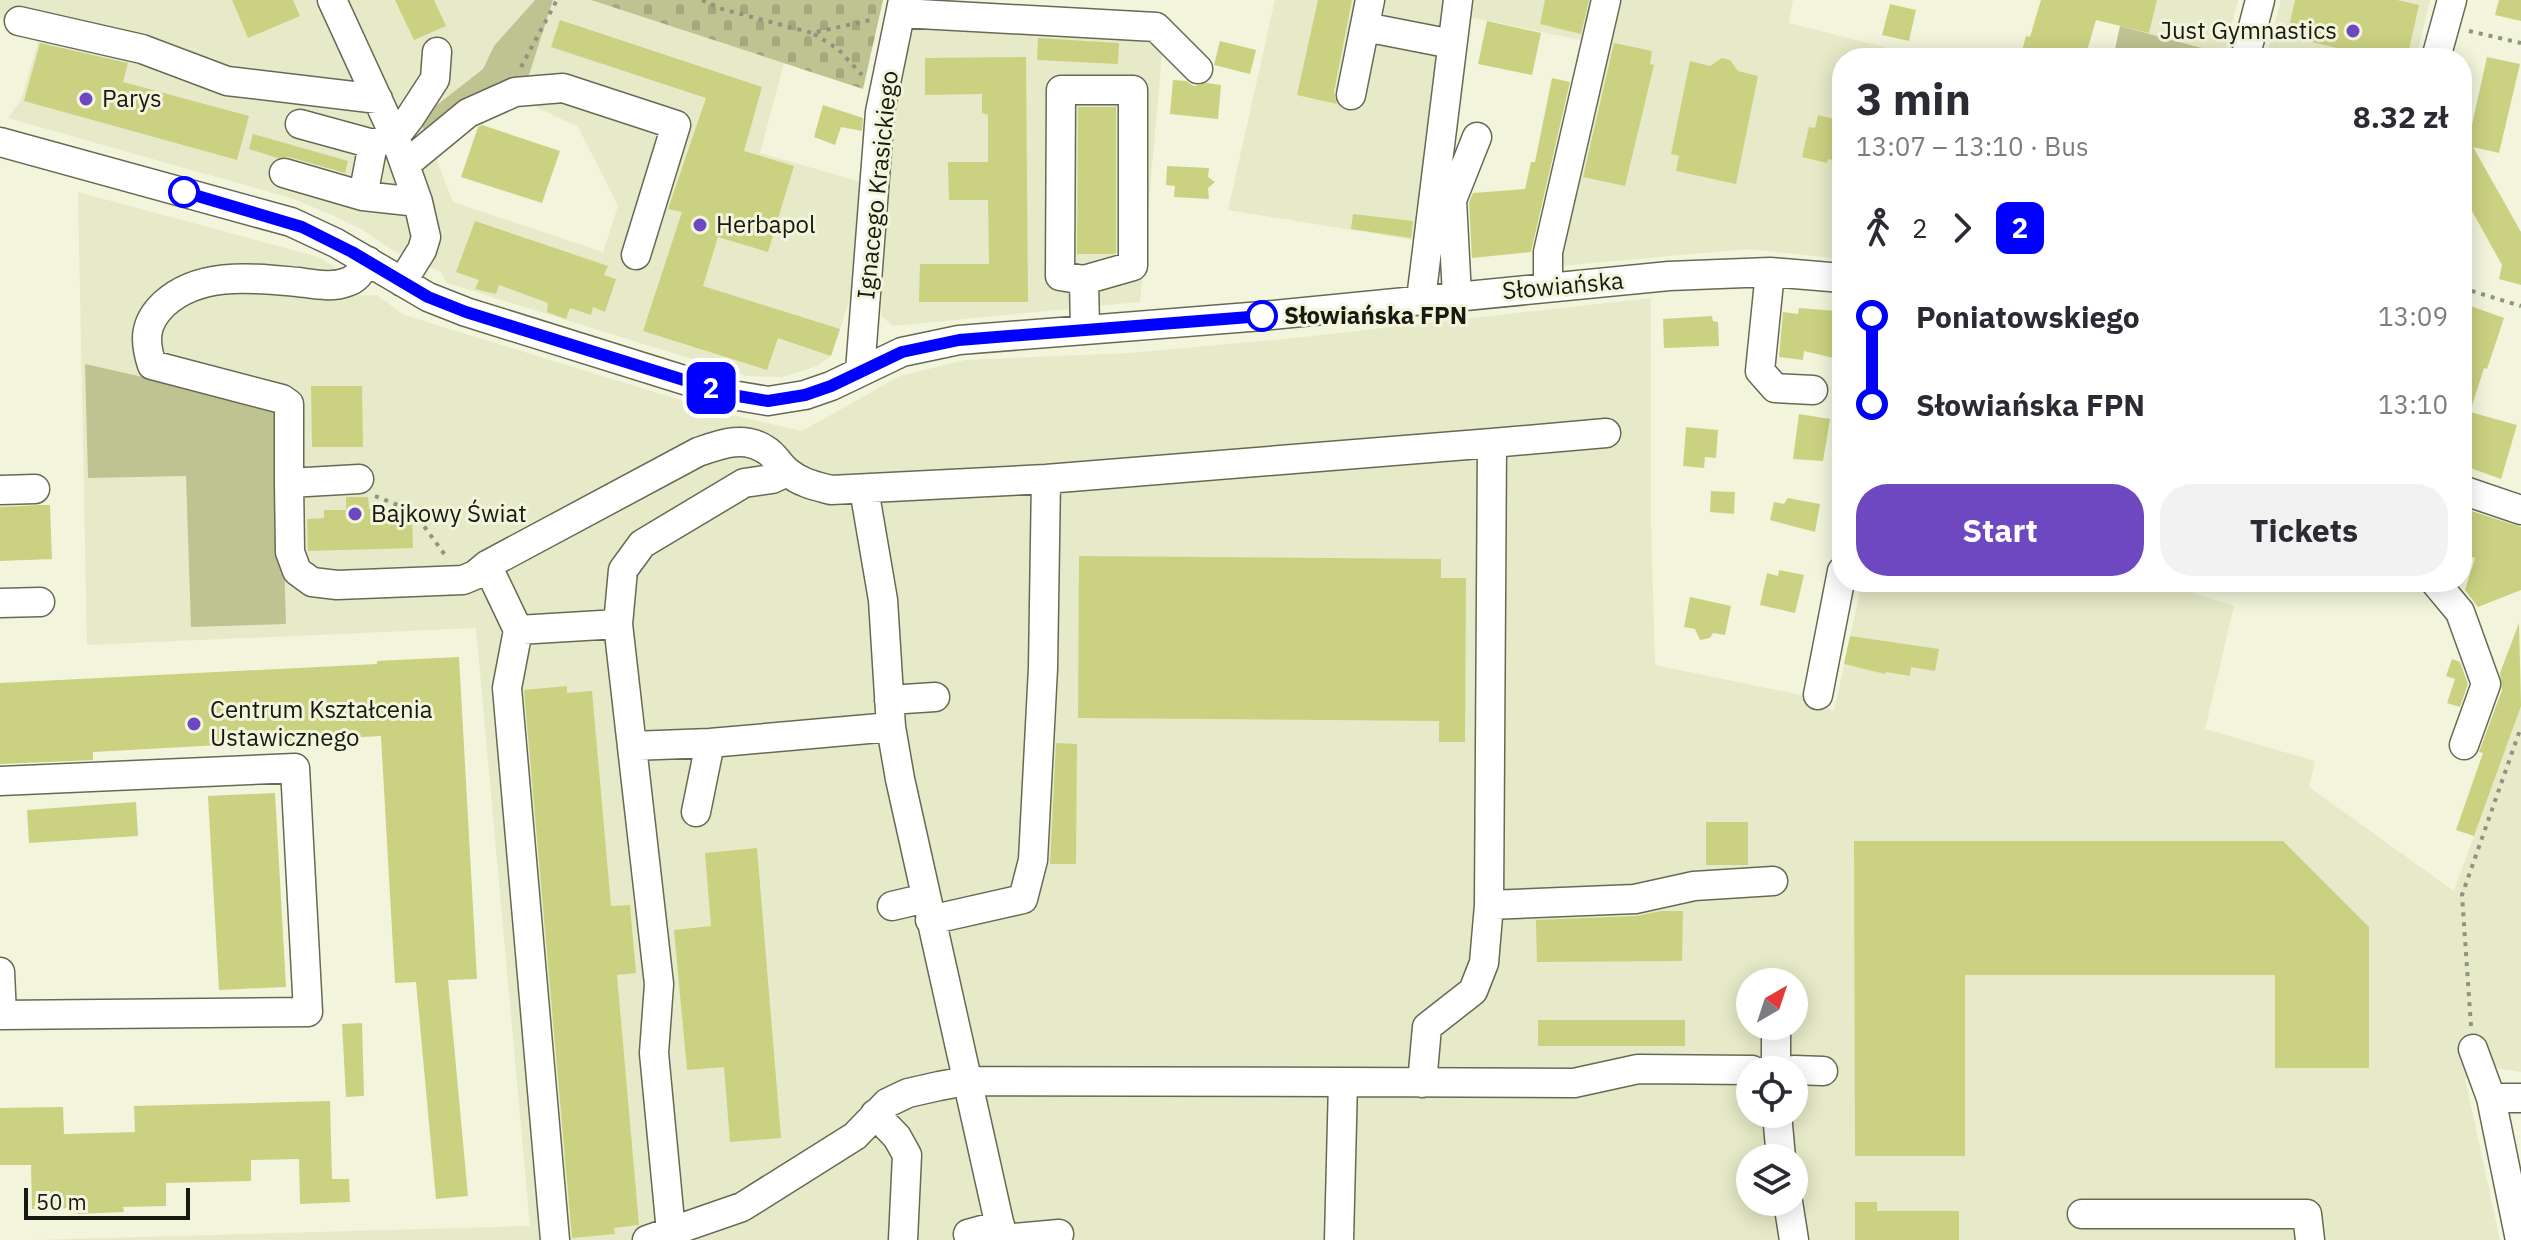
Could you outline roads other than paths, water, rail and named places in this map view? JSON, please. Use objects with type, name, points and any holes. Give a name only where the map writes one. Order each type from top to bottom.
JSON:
[{"type":"street","points":[[332,0],[378,99],[384,140],[406,164],[418,202],[426,237],[422,250],[402,282]]},
{"type":"street","points":[[1421,299],[1458,0]]},
{"type":"street","points":[[1548,287],[1548,252],[1606,0]]},
{"type":"street","points":[[2248,48],[2260,0]]},
{"type":"street","points":[[902,6],[1156,27],[1198,69]]},
{"type":"street","name":"Ignacego Krasickiego","points":[[860,371],[883,98],[902,6]]},
{"type":"street","points":[[1351,95],[1368,13],[1452,44]]},
{"type":"street","points":[[2439,48],[2449,13]]},
{"type":"street","points":[[19,21],[142,49],[227,81],[378,99]]},
{"type":"street","points":[[363,196],[384,140],[435,79],[437,52]]},
{"type":"street","points":[[406,164],[468,113],[515,92],[563,88],[676,125],[636,255]]},
{"type":"street","points":[[1061,90],[1133,90],[1133,266],[1084,280],[1060,276],[1061,90]]},
{"type":"street","points":[[300,124],[384,140]]},
{"type":"street","points":[[1457,296],[1452,200],[1477,137]]},
{"type":"street","name":"Słowiańska","points":[[0,142],[291,222],[368,261],[428,297],[466,312],[732,395],[768,401],[805,395],[902,352],[936,344],[1669,276],[1770,272],[1832,277]]},
{"type":"street","points":[[284,173],[363,196],[418,202]]},
{"type":"street","points":[[368,261],[355,278],[333,285],[222,279],[196,284],[167,301],[146,329],[145,345],[152,365],[282,399],[289,404],[290,552],[297,571],[312,582],[337,585],[463,580],[698,452],[726,442],[750,443],[768,450],[787,472],[806,483],[831,490],[1046,479],[1606,433]]},
{"type":"street","points":[[1770,272],[1760,371],[1775,388],[1813,390]]},
{"type":"street","points":[[1084,280],[1085,329]]},
{"type":"street","points":[[1422,1083],[1427,1027],[1473,991],[1484,963],[1489,905],[1492,443]]},
{"type":"street","points":[[787,472],[772,479],[744,483],[642,544],[623,570],[618,624],[659,984],[654,1053],[659,1236],[742,1207],[855,1136],[887,1103],[908,1093],[966,1081],[1574,1083],[1638,1069],[1736,1070]]},
{"type":"street","points":[[289,483],[359,479]]},
{"type":"street","points":[[892,906],[928,909],[1023,899],[1033,860],[1043,668],[1046,479]]},
{"type":"street","points":[[0,490],[35,489]]},
{"type":"street","points":[[864,489],[883,600],[890,714],[928,909],[1002,1235]]},
{"type":"street","points":[[2472,493],[2521,510]]},
{"type":"street","points":[[487,565],[518,630],[507,688],[555,1240]]},
{"type":"street","points":[[1818,695],[1838,592]]},
{"type":"street","points":[[2443,592],[2460,612],[2486,684],[2464,745]]},
{"type":"street","points":[[0,603],[40,602]]},
{"type":"street","points":[[518,630],[618,624]]},
{"type":"street","points":[[632,746],[710,743],[890,714],[935,697]]},
{"type":"street","points":[[696,812],[710,743]]},
{"type":"street","points":[[0,781],[295,768],[308,1012],[1,1015],[0,972]]},
{"type":"street","points":[[1489,905],[1635,899],[1694,886],[1773,881]]},
{"type":"street","points":[[2473,1049],[2491,1098],[2520,1240]]},
{"type":"street","points":[[1808,1070],[1823,1071]]},
{"type":"street","points":[[1339,1240],[1343,1082]]},
{"type":"street","points":[[2491,1098],[2521,1098]]},
{"type":"street","points":[[875,1114],[897,1137],[907,1155],[903,1240]]},
{"type":"street","points":[[2082,1214],[2307,1214],[2310,1240]]},
{"type":"street","points":[[1790,1216],[1794,1240]]},
{"type":"street","points":[[968,1234],[1059,1234]]},
{"type":"place","name":"Just Gymnastics","points":[[2353,31]]},
{"type":"place","name":"Parys","points":[[86,99]]},
{"type":"place","name":"Herbapol","points":[[700,225]]},
{"type":"place","name":"Słowiańska FPN","points":[[1262,316]]},
{"type":"place","name":"Bajkowy Świat","points":[[355,514]]},
{"type":"place","name":"Centrum Kształcenia Ustawicznego","points":[[194,724]]}]
